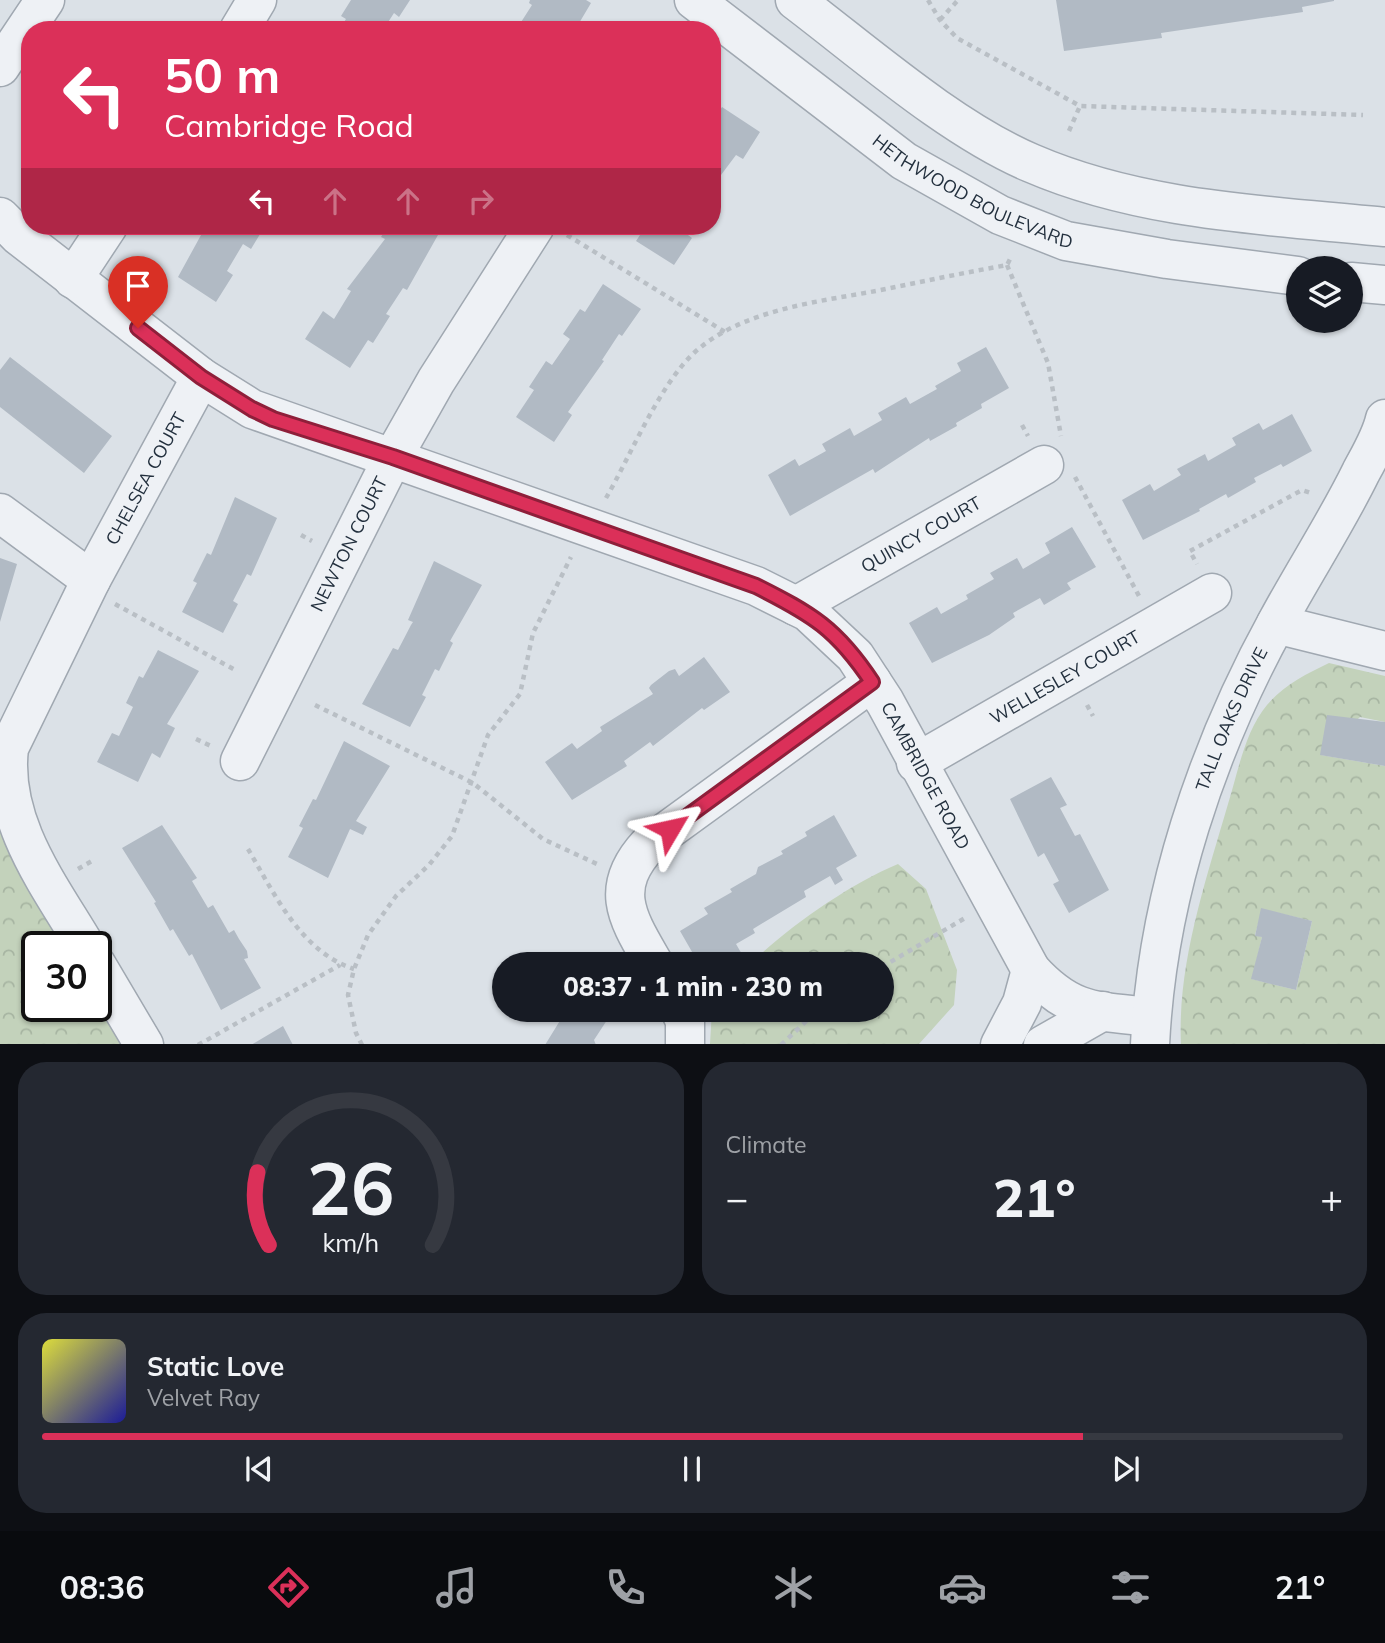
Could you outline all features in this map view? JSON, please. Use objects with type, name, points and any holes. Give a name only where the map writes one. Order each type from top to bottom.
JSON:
[{"type":"street","points":[[31,21],[45,0]]},
{"type":"street","name":"HETHWOOD BOULEVARD","points":[[694,0],[904,160],[1000,215],[1066,241],[1167,259],[1286,274]]},
{"type":"street","points":[[795,0],[974,132],[1030,163],[1122,194],[1221,211],[1385,227]]},
{"type":"street","points":[[0,67],[21,36]]},
{"type":"street","name":"CAMBRIDGE ROAD","points":[[0,217],[21,235]]},
{"type":"street","name":"CAMBRIDGE ROAD","points":[[21,235],[73,279],[201,377],[252,409],[273,419],[393,457],[756,586],[808,612],[840,640],[872,682],[1031,970],[1065,1002],[1103,1011],[1151,1031]]},
{"type":"street","points":[[73,279],[102,235]]},
{"type":"street","name":"NEWTON COURT","points":[[240,761],[393,457],[436,381],[543,235]]},
{"type":"street","points":[[1363,283],[1385,285]]},
{"type":"street","name":"CHELSEA COURT","points":[[76,931],[20,837],[11,816],[5,782],[9,748],[98,589],[201,377]]},
{"type":"street","name":"TALL OAKS DRIVE","points":[[1151,1031],[1157,971],[1174,885],[1195,805],[1224,733],[1276,624],[1345,504],[1385,419]]},
{"type":"street","name":"QUINCY COURT","points":[[796,606],[1060,460]]},
{"type":"street","points":[[0,513],[98,589]]},
{"type":"street","name":"WELLESLEY COURT","points":[[916,763],[1212,593]]},
{"type":"street","points":[[1276,624],[1385,651]]},
{"type":"street","points":[[648,952],[626,912],[626,884],[636,858],[649,844],[872,682]]},
{"type":"street","points":[[1001,1044],[1022,1003],[1031,970]]},
{"type":"street","points":[[112,991],[143,1044]]},
{"type":"street","points":[[1045,1044],[1103,1011]]},
{"type":"street","points":[[685,1022],[685,1044]]},
{"type":"path","points":[[928,0],[940,20],[957,38],[1080,106],[1363,115]]},
{"type":"path","points":[[940,20],[958,0]]},
{"type":"path","points":[[1069,131],[1080,106]]},
{"type":"path","points":[[560,235],[725,332]]},
{"type":"path","points":[[1013,251],[1007,265],[1048,363],[1060,460],[1135,587]]},
{"type":"path","points":[[601,505],[674,376],[695,352],[725,332],[807,304],[1007,265]]},
{"type":"path","points":[[1190,551],[1302,490]]},
{"type":"path","points":[[362,1044],[356,1033],[348,995],[354,969],[368,935],[389,906],[452,836],[488,735],[520,694],[533,633],[575,550]]},
{"type":"path","points":[[98,589],[237,671]]},
{"type":"path","points":[[315,705],[473,783],[542,839],[605,868]]},
{"type":"path","points":[[248,849],[284,911],[306,937],[340,965],[354,969]]},
{"type":"path","points":[[894,960],[970,915]]},
{"type":"path","points":[[200,1044],[340,965]]},
{"type":"path","points":[[782,1044],[805,1022]]},
{"type":"green space","points":[[1329,663],[1385,676],[1385,722],[1360,717],[1321,755],[1385,766],[1385,1044],[1181,1044],[1181,1015],[1188,953],[1239,765],[1259,715],[1274,698],[1296,681]],"holes":[[[1262,909],[1312,921],[1296,990],[1252,979],[1262,937],[1255,935]]]},
{"type":"green space","points":[[0,818],[62,931],[21,931],[21,1022],[112,1021],[125,1044],[0,1044]]},
{"type":"green space","points":[[898,864],[926,889],[957,970],[954,1005],[919,1044],[710,1044],[711,1022],[894,1022],[894,952],[764,952],[820,908]]},
{"type":"building","points":[[351,0],[410,0],[399,17],[394,13],[389,21],[345,21],[346,19],[341,16]]},
{"type":"building","points":[[530,0],[586,0],[591,3],[580,21],[522,21],[532,5]]},
{"type":"building","points":[[1056,0],[1334,1],[1302,7],[1303,12],[1161,33],[1162,38],[1064,51]]},
{"type":"building","points":[[721,108],[760,132],[743,159],[736,155],[721,175]]},
{"type":"building","points":[[201,235],[260,235],[251,249],[243,244],[227,271],[233,275],[216,302],[178,277]]},
{"type":"building","points":[[438,235],[407,290],[403,288],[386,314],[390,316],[373,343],[368,340],[350,368],[305,339],[323,311],[334,319],[351,291],[347,289],[385,239],[381,237]]},
{"type":"building","points":[[640,235],[688,235],[692,238],[674,265],[636,241]]},
{"type":"building","points":[[603,284],[641,309],[622,336],[619,334],[602,360],[604,361],[568,412],[572,415],[554,442],[516,417],[534,390],[529,387],[546,361],[552,365],[570,339],[563,334],[580,309],[585,312]]},
{"type":"building","points":[[986,347],[1009,388],[981,404],[982,408],[956,423],[957,426],[930,441],[929,438],[875,473],[873,469],[790,516],[768,475],[795,459],[799,466],[826,451],[822,444],[850,428],[854,436],[882,420],[878,413],[906,397],[910,404],[937,389],[935,386],[961,371],[957,363]]},
{"type":"building","points":[[10,357],[112,436],[84,473],[0,407],[0,370]]},
{"type":"building","points":[[1292,414],[1312,451],[1283,467],[1281,464],[1254,478],[1256,482],[1228,498],[1226,494],[1199,509],[1200,511],[1143,540],[1122,500],[1150,484],[1154,491],[1181,475],[1177,469],[1205,454],[1208,461],[1236,445],[1232,438],[1259,423],[1263,430]]},
{"type":"building","points":[[235,497],[277,518],[251,576],[247,574],[233,601],[238,604],[223,633],[182,612],[197,583],[193,581],[207,553],[211,555]]},
{"type":"building","points":[[1072,527],[1096,567],[1067,583],[1071,589],[1044,605],[1040,598],[1013,613],[1015,617],[989,635],[932,663],[909,623],[937,607],[941,614],[968,599],[966,595],[994,579],[990,573],[1017,558],[1023,569],[1050,553],[1045,543]]},
{"type":"building","points":[[0,558],[17,564],[0,622]]},
{"type":"building","points":[[434,561],[482,585],[450,641],[453,643],[439,671],[435,669],[422,695],[426,697],[410,727],[362,704],[393,648],[398,650],[413,622],[408,620]]},
{"type":"building","points":[[158,650],[199,671],[167,724],[175,728],[160,758],[152,753],[138,782],[97,762],[112,733],[119,736],[133,707],[126,703],[139,676],[143,678]]},
{"type":"building","points":[[704,657],[730,692],[704,710],[702,708],[653,746],[650,742],[624,761],[627,766],[572,800],[545,762],[572,743],[577,749],[602,731],[600,727],[653,694],[649,688],[651,685],[669,671],[675,669],[679,676]]},
{"type":"building","points":[[1327,715],[1385,722],[1385,766],[1320,755]]},
{"type":"building","points":[[344,741],[390,766],[356,821],[367,827],[363,835],[350,829],[328,878],[288,857],[303,828],[299,826],[313,799],[316,800]]},
{"type":"building","points":[[1051,777],[1067,805],[1060,808],[1075,836],[1080,834],[1109,890],[1069,913],[1053,884],[1059,881],[1044,853],[1038,857],[1010,799]]},
{"type":"building","points":[[834,815],[857,856],[836,868],[843,880],[835,885],[830,876],[804,891],[806,897],[753,929],[755,933],[736,944],[741,952],[692,952],[680,931],[708,914],[704,908],[756,874],[758,867],[783,854],[781,851],[807,836],[805,832]]},
{"type":"building","points":[[162,825],[197,878],[192,881],[208,908],[213,905],[229,933],[234,930],[247,951],[248,958],[244,959],[261,988],[221,1010],[192,954],[189,956],[173,929],[170,931],[154,903],[156,902],[122,848]]},
{"type":"building","points":[[1261,908],[1312,921],[1296,990],[1251,979],[1262,937],[1255,936]]},
{"type":"building","points":[[559,1022],[606,1022],[594,1040],[596,1044],[546,1044]]},
{"type":"building","points":[[283,1026],[292,1044],[253,1044]]},
{"type":"route","points":[[138,328],[201,377],[273,419],[393,457],[756,586],[808,612],[827,626],[855,656],[872,682],[670,829]]}]
